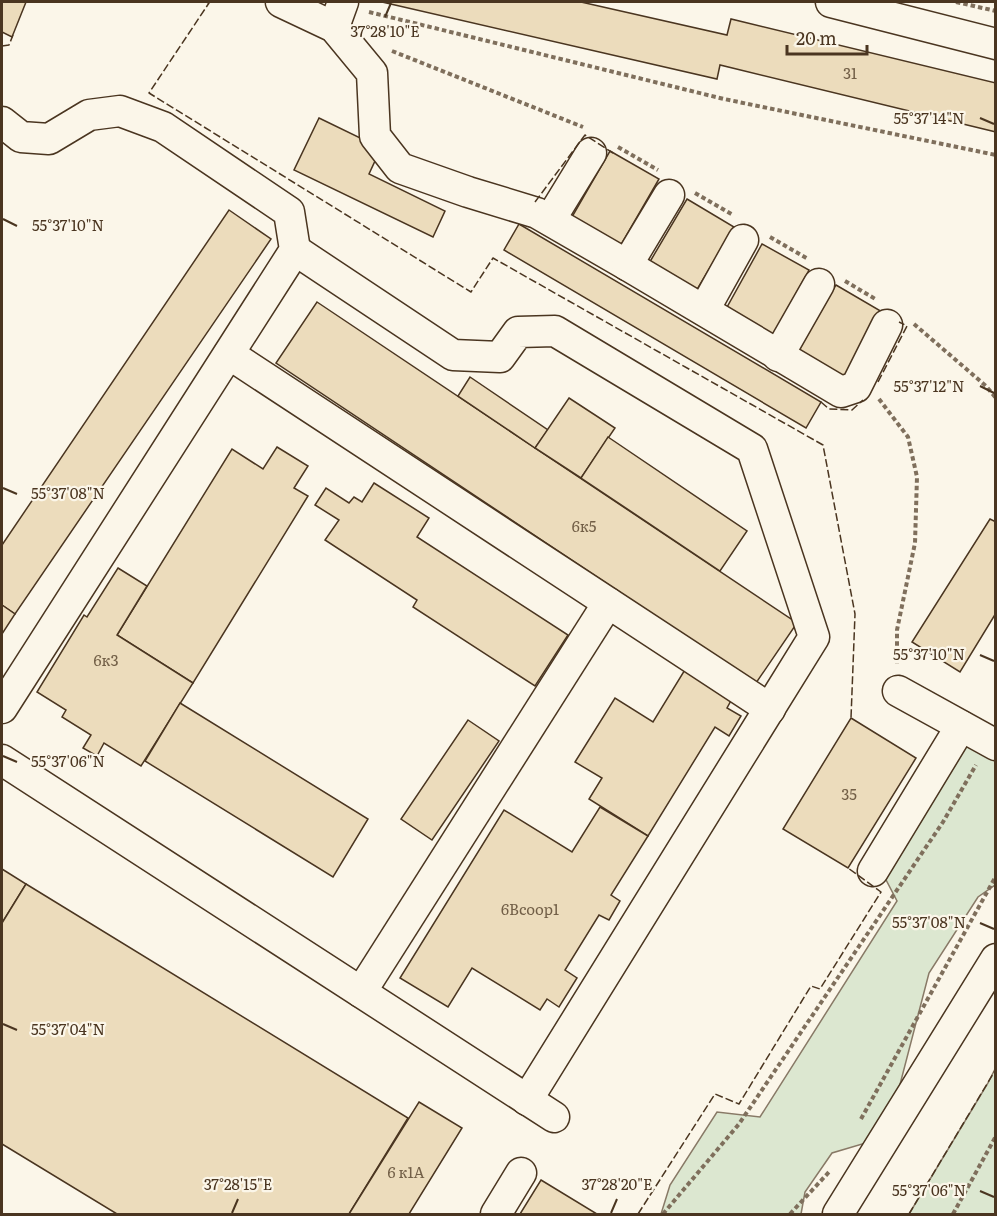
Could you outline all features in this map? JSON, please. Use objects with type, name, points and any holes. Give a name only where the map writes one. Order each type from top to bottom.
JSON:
[{"type":"street","points":[[281,2],[340,10],[372,73],[375,136],[400,168],[537,213],[841,392],[865,389],[887,325]]},
{"type":"street","points":[[831,2],[996,44]]},
{"type":"street","points":[[2,122],[21,137],[49,139],[89,115],[120,111],[163,127],[289,212],[295,250],[2,708]]},
{"type":"street","points":[[550,220],[591,153]]},
{"type":"street","points":[[627,265],[669,195]]},
{"type":"street","points":[[704,310],[743,240]]},
{"type":"street","points":[[295,250],[453,355],[500,357],[518,332],[555,331],[752,449],[814,637],[527,1100]]},
{"type":"street","points":[[778,356],[819,284]]},
{"type":"street","points":[[229,354],[770,709]]},
{"type":"street","points":[[361,992],[608,603]]},
{"type":"street","points":[[898,691],[993,743]]},
{"type":"street","points":[[873,871],[961,726]]},
{"type":"street","points":[[2,760],[554,1118]]},
{"type":"street","points":[[838,1215],[996,959]]},
{"type":"street","points":[[496,1215],[521,1173]]},
{"type":"path","points":[[956,2],[996,11]]},
{"type":"path","points":[[340,10],[374,14],[724,99],[996,155]]},
{"type":"path","points":[[865,389],[908,436],[917,477],[915,543],[897,630],[898,691]]},
{"type":"path","points":[[663,1215],[739,1124],[943,822],[993,743]]},
{"type":"path","points":[[858,1123],[996,876]]},
{"type":"path","points":[[953,1215],[996,1136]]},
{"type":"path","points":[[789,1215],[836,1164]]},
{"type":"green space","points":[[979,745],[995,754],[995,885],[978,897],[929,973],[897,1096],[876,1140],[832,1153],[805,1192],[801,1214],[661,1214],[670,1185],[717,1112],[760,1117],[897,901],[883,874],[959,748]]},
{"type":"green space","points":[[995,1069],[995,1214],[909,1214],[988,1083]]},
{"type":"building","points":[[2,2],[26,2],[12,37],[2,32]]},
{"type":"building","points":[[382,2],[581,2],[727,35],[731,19],[996,83],[996,132],[720,65],[717,79]]},
{"type":"building","points":[[319,118],[381,148],[369,174],[445,211],[433,237],[294,170]]},
{"type":"building","points":[[610,151],[659,179],[618,250],[569,222]]},
{"type":"building","points":[[687,199],[734,227],[695,293],[648,265]]},
{"type":"building","points":[[229,210],[271,239],[15,614],[2,605],[2,545]]},
{"type":"building","points":[[519,224],[821,402],[806,428],[504,250]]},
{"type":"building","points":[[762,244],[809,270],[773,335],[726,309]]},
{"type":"building","points":[[836,285],[884,313],[844,383],[796,355]]},
{"type":"building","points":[[317,302],[797,623],[756,683],[276,363]]},
{"type":"building","points":[[470,377],[548,430],[535,448],[458,396]]},
{"type":"building","points":[[569,398],[615,428],[581,478],[535,448]]},
{"type":"building","points":[[608,437],[747,531],[720,571],[581,478]]},
{"type":"building","points":[[277,447],[308,466],[294,488],[308,496],[193,683],[117,635],[232,449],[263,469]]},
{"type":"building","points":[[374,483],[429,518],[417,537],[568,635],[535,686],[413,607],[417,600],[325,540],[339,520],[315,505],[326,488],[349,503],[354,497],[362,502]]},
{"type":"building","points":[[990,519],[996,522],[996,613],[960,672],[912,642]]},
{"type":"building","points":[[118,568],[147,586],[117,635],[193,683],[141,766],[104,743],[97,756],[83,748],[91,735],[62,717],[66,710],[37,692],[84,615],[87,617]]},
{"type":"building","points":[[2,605],[15,614],[2,634]]},
{"type":"building","points":[[686,668],[733,697],[727,708],[741,716],[729,736],[715,727],[648,836],[589,799],[602,778],[575,762],[615,698],[653,722]]},
{"type":"building","points":[[180,703],[368,819],[333,877],[145,761]]},
{"type":"building","points":[[851,718],[916,758],[848,868],[783,829]]},
{"type":"building","points":[[468,720],[499,741],[432,840],[401,819]]},
{"type":"building","points":[[600,807],[648,836],[611,895],[620,901],[609,920],[599,915],[565,970],[577,978],[559,1007],[547,999],[540,1010],[472,968],[448,1007],[400,978],[504,810],[572,852]]},
{"type":"building","points":[[2,869],[26,884],[2,923]]},
{"type":"building","points":[[26,884],[408,1118],[349,1214],[117,1214],[2,1144],[2,923]]},
{"type":"building","points":[[419,1102],[462,1128],[409,1214],[349,1214]]},
{"type":"building","points":[[541,1180],[597,1214],[520,1214]]},
{"type":"fence","points":[[206,2],[209,3],[149,93],[471,292],[493,258],[823,445],[855,614],[851,718]]},
{"type":"fence","points":[[2,46],[9,45],[13,35]]},
{"type":"fence","points":[[535,202],[585,135],[613,153]]},
{"type":"fence","points":[[878,382],[907,326],[899,322]]},
{"type":"fence","points":[[821,402],[829,409],[852,410],[863,400]]},
{"type":"fence","points":[[638,1214],[715,1094],[739,1104],[811,986],[820,989],[881,892],[848,868]]},
{"type":"fence","points":[[909,1214],[996,1069]]}]
